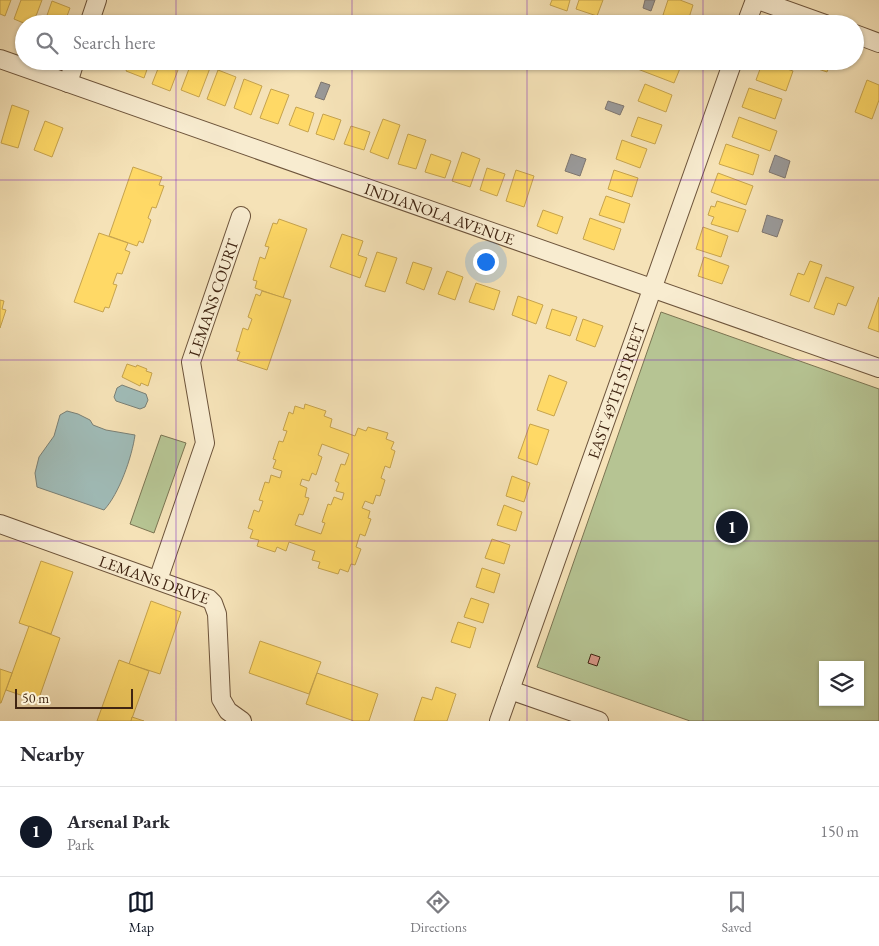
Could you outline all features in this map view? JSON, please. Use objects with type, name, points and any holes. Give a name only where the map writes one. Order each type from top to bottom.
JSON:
[{"type":"street","points":[[92,15],[97,0]]},
{"type":"street","points":[[750,15],[756,0],[799,15]]},
{"type":"street","points":[[864,37],[879,43]]},
{"type":"street","name":"INDIANOLA AVENUE","points":[[0,59],[15,64]]},
{"type":"street","name":"INDIANOLA AVENUE","points":[[31,70],[879,368]]},
{"type":"street","points":[[68,83],[73,70]]},
{"type":"street","name":"EAST 49TH STREET","points":[[498,721],[730,70]]},
{"type":"street","name":"LEMANS COURT","points":[[158,580],[205,443],[191,362],[241,216]]},
{"type":"street","name":"LEMANS DRIVE","points":[[0,524],[205,597],[213,603],[216,614],[221,699],[228,711],[242,721]]},
{"type":"street","points":[[510,690],[599,721]]},
{"type":"green space","points":[[661,312],[879,389],[879,721],[690,721],[537,667]]},
{"type":"green space","points":[[161,435],[186,443],[154,533],[130,524]]},
{"type":"water","points":[[122,385],[146,394],[148,400],[145,407],[140,409],[116,401],[114,397],[117,388]]},
{"type":"water","points":[[67,411],[78,414],[90,420],[93,425],[106,430],[135,435],[124,475],[115,495],[104,510],[37,487],[35,473],[39,457],[54,436],[60,415]]},
{"type":"building: Homes","points":[[0,0],[11,0],[5,16],[0,14]]},
{"type":"building: Homes","points":[[21,0],[42,0],[36,15],[15,15]]},
{"type":"building: Homes","points":[[552,0],[570,0],[567,11],[550,5]]},
{"type":"building: Homes","points":[[579,0],[603,0],[597,15],[576,9]]},
{"type":"building: Homes","points":[[668,0],[680,0],[693,5],[690,15],[663,15]]},
{"type":"building: Homes","points":[[52,1],[70,8],[67,15],[47,15]]},
{"type":"building: Homes","points":[[126,70],[147,70],[144,78]]},
{"type":"building: Homes","points":[[157,70],[178,70],[170,91],[152,84]]},
{"type":"building: Homes","points":[[189,70],[209,70],[199,97],[181,90]]},
{"type":"building: Homes","points":[[218,70],[236,77],[225,106],[207,99]]},
{"type":"building: Homes","points":[[640,70],[679,70],[674,83]]},
{"type":"building: Homes","points":[[760,70],[793,71],[786,91],[756,80]]},
{"type":"building: Homes","points":[[244,79],[262,86],[251,115],[234,108]]},
{"type":"building: Homes","points":[[867,80],[879,85],[879,100],[872,119],[855,112]]},
{"type":"building: Homes","points":[[645,84],[672,95],[666,112],[638,101]]},
{"type":"building: Homes","points":[[749,88],[782,99],[775,119],[742,107]]},
{"type":"building: Homes","points":[[271,89],[289,95],[278,124],[260,118]]},
{"type":"building: Homes","points":[[12,105],[29,111],[18,148],[1,143]]},
{"type":"building: Homes","points":[[296,107],[314,113],[308,132],[289,125]]},
{"type":"building: Homes","points":[[323,114],[341,120],[334,140],[316,134]]},
{"type":"building: Homes","points":[[638,117],[662,125],[655,144],[631,136]]},
{"type":"building: Homes","points":[[739,117],[777,131],[770,151],[732,137]]},
{"type":"building: Homes","points":[[383,119],[400,125],[388,159],[370,152]]},
{"type":"building: Homes","points":[[45,121],[63,128],[52,157],[34,150]]},
{"type":"building: Homes","points":[[351,126],[370,132],[364,150],[344,144]]},
{"type":"building: Homes","points":[[408,134],[426,140],[416,169],[398,164]]},
{"type":"building: Homes","points":[[622,140],[647,149],[640,168],[616,159]]},
{"type":"building: Homes","points":[[726,144],[759,155],[753,175],[719,164]]},
{"type":"building: Homes","points":[[462,152],[480,159],[470,187],[452,181]]},
{"type":"building: Homes","points":[[431,154],[451,161],[445,178],[425,172]]},
{"type":"building: Homes","points":[[133,167],[162,177],[159,185],[164,186],[156,208],[152,207],[148,218],[151,220],[143,243],[139,241],[137,246],[109,236]]},
{"type":"building: Homes","points":[[487,168],[505,174],[497,196],[480,190]]},
{"type":"building: Homes","points":[[516,170],[534,176],[524,207],[506,201]]},
{"type":"building: Homes","points":[[614,170],[638,178],[632,197],[608,189]]},
{"type":"building: Homes","points":[[718,173],[753,186],[746,205],[711,192]]},
{"type":"building: Homes","points":[[606,196],[630,204],[624,223],[599,215]]},
{"type":"building: Homes","points":[[717,201],[746,210],[738,232],[711,224],[714,217],[708,215],[711,206],[715,207]]},
{"type":"building: Homes","points":[[543,210],[563,217],[557,234],[537,226]]},
{"type":"building: Homes","points":[[590,218],[621,229],[614,250],[583,239]]},
{"type":"building: Homes","points":[[279,219],[307,229],[283,298],[255,288],[257,281],[253,280],[260,257],[265,259],[269,247],[265,246],[273,223],[277,224]]},
{"type":"building: Homes","points":[[703,227],[728,236],[721,257],[696,249]]},
{"type":"building: Homes","points":[[99,233],[128,243],[125,250],[130,252],[122,274],[117,273],[113,284],[117,285],[109,308],[105,307],[103,312],[74,302]]},
{"type":"building: Homes","points":[[342,234],[363,241],[358,255],[367,258],[360,278],[330,267]]},
{"type":"building: Homes","points":[[377,252],[397,258],[385,292],[365,286]]},
{"type":"building: Homes","points":[[704,257],[729,266],[722,284],[698,276]]},
{"type":"building: Homes","points":[[810,261],[822,265],[809,302],[790,295],[798,273],[804,275]]},
{"type":"building: Homes","points":[[413,262],[432,268],[424,290],[406,283]]},
{"type":"building: Homes","points":[[447,271],[463,277],[455,300],[438,294]]},
{"type":"building: Homes","points":[[826,277],[854,287],[846,306],[838,303],[834,315],[814,308]]},
{"type":"building: Homes","points":[[476,283],[500,291],[494,310],[469,302]]},
{"type":"building: Homes","points":[[262,291],[291,300],[267,370],[237,360],[240,352],[236,351],[243,328],[248,330],[252,319],[248,317],[256,294],[260,296]]},
{"type":"building: Homes","points":[[518,296],[543,305],[536,324],[512,315]]},
{"type":"building: Homes","points":[[879,297],[879,332],[868,328]]},
{"type":"building: Homes","points":[[0,300],[4,301],[2,309],[6,310],[0,328]]},
{"type":"building: Homes","points":[[552,309],[577,317],[570,336],[546,328]]},
{"type":"building: Homes","points":[[583,319],[603,326],[595,347],[576,340]]},
{"type":"building: Homes","points":[[127,364],[136,367],[137,365],[152,373],[148,386],[141,383],[140,386],[122,377]]},
{"type":"building: Homes","points":[[549,375],[567,382],[554,416],[537,410]]},
{"type":"building: Homes","points":[[305,404],[326,411],[324,416],[332,419],[330,427],[355,436],[358,428],[366,431],[368,427],[388,433],[386,439],[394,442],[391,449],[395,451],[390,468],[385,466],[381,478],[385,480],[380,496],[376,495],[373,504],[365,501],[362,508],[370,511],[368,518],[371,519],[365,536],[360,534],[356,547],[361,549],[355,565],[351,564],[348,572],[340,569],[338,574],[318,568],[320,562],[312,560],[315,551],[289,542],[286,551],[277,547],[275,552],[257,546],[259,540],[250,538],[253,530],[248,528],[254,510],[259,512],[263,501],[259,500],[265,482],[269,483],[271,475],[280,478],[282,471],[273,468],[276,460],[273,459],[279,441],[283,442],[287,431],[283,430],[289,412],[293,414],[295,406],[304,409]],"holes":[[[322,444],[349,454],[345,465],[341,464],[335,481],[339,483],[336,491],[344,493],[342,500],[334,497],[331,505],[328,504],[322,522],[325,523],[321,534],[295,525],[299,514],[303,515],[309,498],[305,497],[307,488],[300,485],[302,479],[309,481],[312,473],[316,475],[322,457],[318,455]]]},
{"type":"building: Homes","points":[[530,424],[549,430],[537,465],[518,458]]},
{"type":"building: Homes","points":[[512,476],[530,483],[524,502],[506,496]]},
{"type":"building: Homes","points":[[504,505],[522,512],[516,531],[497,525]]},
{"type":"building: Homes","points":[[492,539],[510,545],[504,564],[485,558]]},
{"type":"building: Homes","points":[[41,561],[73,572],[51,634],[19,623]]},
{"type":"building: Homes","points":[[482,568],[500,574],[494,593],[476,587]]},
{"type":"building: Homes","points":[[471,598],[489,604],[483,623],[464,617]]},
{"type":"building: Homes","points":[[151,601],[181,612],[160,674],[129,664]]},
{"type":"building: Homes","points":[[458,622],[476,628],[470,648],[451,642]]},
{"type":"building: Homes","points":[[29,626],[60,638],[38,701],[6,690]]},
{"type":"building: Homes","points":[[260,641],[321,662],[309,694],[249,673]]},
{"type":"building: Homes","points":[[119,660],[149,671],[131,721],[97,721]]},
{"type":"building: Homes","points":[[0,669],[12,673],[1,703],[0,703]]},
{"type":"building: Homes","points":[[317,673],[378,694],[369,721],[354,721],[306,704]]},
{"type":"building: Homes","points":[[436,687],[456,694],[447,721],[414,721],[422,697],[432,700]]},
{"type":"building: Homes","points":[[132,717],[144,721],[131,721]]},
{"type":"building: Industry","points":[[645,0],[655,0],[651,11],[643,8]]},
{"type":"building: Industry","points":[[321,82],[330,85],[324,100],[315,97]]},
{"type":"building: Industry","points":[[608,101],[624,106],[620,115],[605,109]]},
{"type":"building: Industry","points":[[571,154],[586,159],[580,176],[565,171]]},
{"type":"building: Industry","points":[[775,155],[790,161],[785,178],[769,172]]},
{"type":"building: Industry","points":[[767,215],[783,220],[777,237],[762,232]]},
{"type":"building: Other","points":[[591,654],[600,657],[597,666],[588,663]]},
{"type":"place","name":"Arsenal Park","points":[[732,527]]}]
